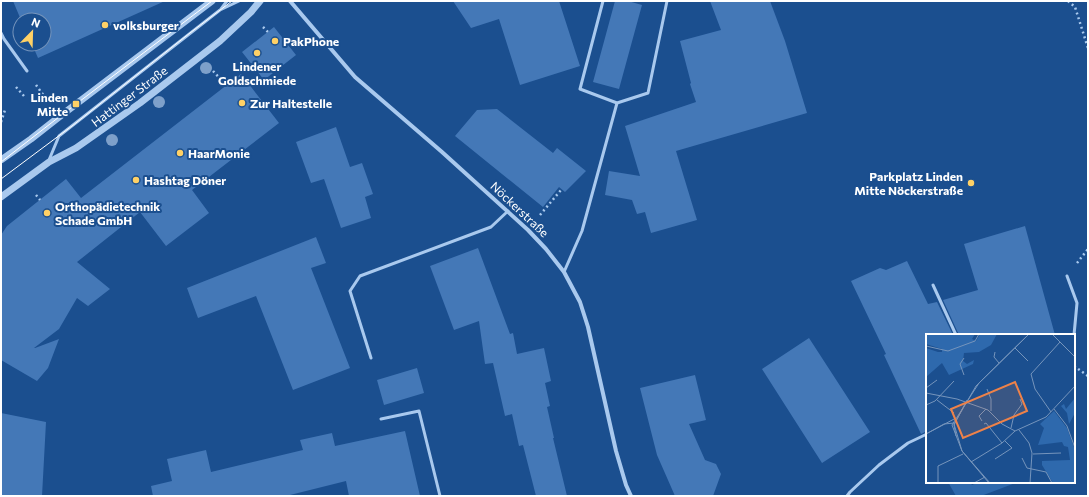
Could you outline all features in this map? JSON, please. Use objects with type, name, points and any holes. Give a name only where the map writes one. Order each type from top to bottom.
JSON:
[{"type":"street","points":[[1,160],[31,139],[212,1]]},
{"type":"street","name":"Hattinger Straße","points":[[1,197],[48,162],[76,148],[140,103],[220,41],[251,12],[260,1]]},
{"type":"street","name":"Nöckerstraße","points":[[290,1],[355,77],[508,211],[546,249],[564,272],[580,302],[588,327],[616,451],[626,485],[631,496]]},
{"type":"lane","points":[[220,10],[227,1]]},
{"type":"lane","points":[[48,162],[59,136],[220,10],[239,1]]},
{"type":"lane","points":[[603,1],[580,89],[617,103],[648,93],[667,1]]},
{"type":"lane","points":[[1,33],[27,71]]},
{"type":"lane","points":[[564,272],[582,231],[617,103]]},
{"type":"lane","points":[[371,358],[350,291],[360,276],[491,227],[508,211]]},
{"type":"lane","points":[[1067,276],[1077,303],[1074,334]]},
{"type":"lane","points":[[933,285],[956,334]]},
{"type":"lane","points":[[381,419],[419,411],[440,496]]},
{"type":"lane","points":[[847,496],[879,465],[908,444],[926,435]]},
{"type":"path","points":[[1068,1],[1076,7],[1088,48]]},
{"type":"path","points":[[212,70],[226,85]]},
{"type":"path","points":[[16,88],[24,96]]},
{"type":"path","points":[[1,122],[5,110]]},
{"type":"path","points":[[548,206],[561,190]]},
{"type":"path","points":[[1075,367],[1088,376]]},
{"type":"shaded area","points":[[949,483],[971,483],[972,485],[977,483],[1015,483],[981,496],[956,496]]},
{"type":"building","points":[[13,1],[165,1],[52,52],[52,12],[18,12]]},
{"type":"building","points":[[453,1],[559,1],[580,66],[520,85],[499,19],[471,28]]},
{"type":"building","points":[[615,1],[628,1],[642,5],[619,89],[593,82]]},
{"type":"building","points":[[710,1],[770,1],[785,41],[807,113],[676,151],[697,220],[651,233],[645,212],[637,214],[632,200],[605,195],[609,171],[640,176],[625,126],[696,102],[690,84],[691,83],[680,41],[721,30]]},
{"type":"building","points":[[274,27],[296,55],[264,80],[242,52]]},
{"type":"building","points":[[35,52],[51,52],[38,58]]},
{"type":"building","points":[[241,74],[279,123],[192,190],[209,213],[166,246],[140,212],[77,262],[110,289],[88,306],[77,298],[59,329],[34,348],[59,339],[48,368],[37,381],[1,360],[1,235],[7,226],[66,179],[81,198]]},
{"type":"building","points":[[497,109],[553,153],[557,148],[586,171],[565,192],[559,187],[543,207],[455,136],[477,110]]},
{"type":"building","points":[[336,127],[350,167],[362,163],[373,194],[365,197],[371,218],[341,228],[324,179],[311,183],[296,142]]},
{"type":"building","points":[[1025,226],[1055,334],[959,334],[943,300],[978,290],[964,244]]},
{"type":"building","points":[[316,237],[326,263],[311,268],[350,368],[293,390],[256,296],[198,318],[187,288]]},
{"type":"building","points":[[478,248],[510,334],[513,333],[517,354],[544,348],[551,381],[545,383],[550,406],[547,407],[567,496],[536,496],[523,445],[519,446],[512,414],[505,416],[493,363],[485,364],[479,321],[454,330],[430,266]]},
{"type":"building","points":[[907,261],[928,304],[937,302],[953,334],[926,334],[926,432],[921,434],[884,355],[886,354],[851,281],[880,268],[886,270]]},
{"type":"building","points":[[809,338],[870,432],[822,463],[762,369]]},
{"type":"building","points":[[417,368],[424,393],[384,405],[377,380]]},
{"type":"building","points":[[695,375],[706,420],[689,424],[705,460],[716,464],[721,474],[713,496],[675,496],[657,455],[640,388]]},
{"type":"building","points":[[1,413],[46,422],[42,496],[1,496]]},
{"type":"building","points":[[405,431],[420,496],[349,496],[346,481],[286,496],[153,496],[151,486],[172,481],[167,459],[206,450],[211,472],[303,450],[300,440],[332,433],[335,446]]},
{"type":"tram line","points":[[1,162],[212,1]]},
{"type":"tram line","points":[[1,179],[72,126],[232,1]]},
{"type":"place","name":"volksburger","points":[[105,25]]},
{"type":"place","name":"PakPhone","points":[[275,41]]},
{"type":"place","name":"Lindener Goldschmiede","points":[[257,53]]},
{"type":"place","name":"Zur Haltestelle","points":[[242,103]]},
{"type":"place","name":"Linden Mitte","points":[[76,104]]},
{"type":"place","name":"HaarMonie","points":[[180,153]]},
{"type":"place","name":"Hashtag Döner","points":[[136,180]]},
{"type":"place","name":"Parkplatz Linden Mitte Nöckerstraße","points":[[971,183]]},
{"type":"place","name":"Orthopädietechnik Schade GmbH","points":[[47,213]]}]
